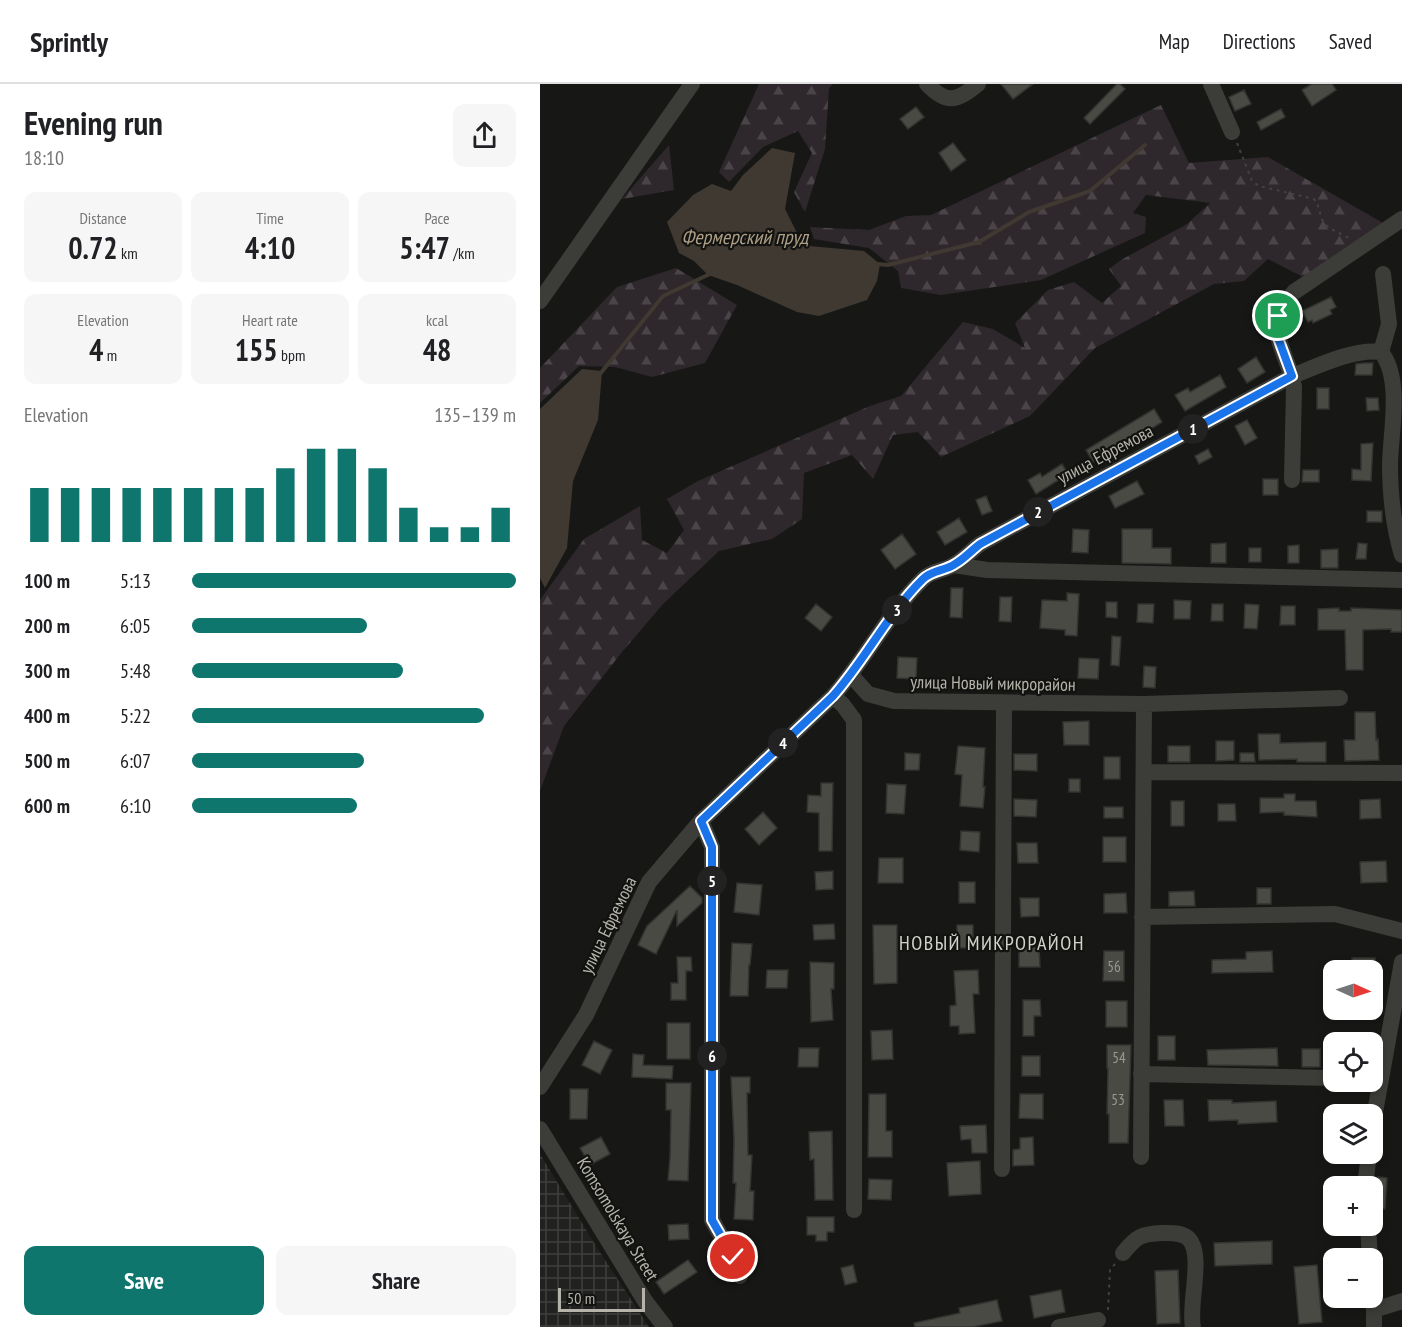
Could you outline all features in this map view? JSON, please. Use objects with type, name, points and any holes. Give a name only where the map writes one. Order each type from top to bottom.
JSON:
[{"type":"street","points":[[540,301],[692,84]]},
{"type":"street","points":[[927,84],[946,99],[962,97],[978,84]]},
{"type":"street","points":[[1211,84],[1232,132]]},
{"type":"street","points":[[1292,480],[1294,387],[1277,335],[1278,316],[1283,303],[1293,291],[1402,219]]},
{"type":"street","points":[[1383,274],[1389,324],[1381,352],[1387,359],[1394,387],[1390,474],[1392,512],[1402,555]]},
{"type":"street","name":"улица Ефремова","points":[[540,1087],[586,1015],[649,882],[701,821],[833,696],[851,675],[897,610],[924,578],[940,569],[954,565],[980,544],[1292,376],[1344,358],[1374,351],[1381,352]]},
{"type":"street","points":[[954,565],[987,570],[1402,580]]},
{"type":"street","name":"улица Новый микрорайон","points":[[851,675],[868,694],[894,701],[1144,704],[1340,698]]},
{"type":"street","points":[[833,696],[854,720],[854,1210]]},
{"type":"street","points":[[1002,1169],[1004,704]]},
{"type":"street","points":[[1141,1157],[1144,704]]},
{"type":"street","points":[[1144,772],[1402,773]]},
{"type":"street","points":[[701,821],[712,847],[712,1220],[733,1257],[740,1276]]},
{"type":"street","points":[[1142,917],[1335,914],[1402,931]]},
{"type":"street","points":[[1383,1048],[1402,962]]},
{"type":"street","points":[[1141,1074],[1323,1078]]},
{"type":"street","name":"Komsomolskaya Street","points":[[540,1128],[645,1301],[665,1327]]},
{"type":"street","points":[[1123,1253],[1133,1241],[1144,1234],[1178,1233],[1189,1239],[1194,1249],[1195,1261],[1193,1327]]},
{"type":"street","points":[[1374,1319],[1402,1301]]},
{"type":"street","points":[[1059,1327],[1098,1320]]},
{"type":"path","points":[[1232,132],[1252,181],[1259,186],[1314,199],[1320,207],[1322,220],[1328,227],[1356,241],[1359,248]]},
{"type":"path","points":[[1098,1320],[1106,1315],[1109,1308],[1110,1270],[1123,1253]]},
{"type":"shaded area","points":[[540,1154],[596,1246],[649,1327],[540,1327]]},
{"type":"green space","points":[[759,84],[833,84],[829,88],[825,149],[805,212],[794,192],[812,153],[798,131],[763,147],[729,182],[719,172]]},
{"type":"green space","points":[[1161,105],[1189,163],[1268,157],[1383,223],[1305,278],[1268,259],[1244,281],[1214,284],[1095,348],[1030,416],[941,457],[918,432],[893,435],[873,479],[852,455],[804,473],[802,519],[772,539],[719,551],[663,604],[564,726],[540,791],[540,600],[584,539],[640,506],[642,540],[667,553],[684,530],[667,499],[698,481],[870,406],[901,396],[963,322],[993,329],[1025,348],[1015,323],[1048,290],[1074,282],[1102,303],[1121,286],[1109,269],[1187,224],[1210,203],[1146,195],[1133,213],[1146,217],[1145,233],[1041,280],[941,295],[901,288],[898,271],[869,248],[814,239],[810,227],[869,230],[906,216],[931,215]]},
{"type":"green space","points":[[669,145],[674,190],[622,199]]},
{"type":"green space","points":[[676,268],[737,305],[705,363],[652,377],[615,367],[579,366],[540,403],[540,368],[617,287]]},
{"type":"water","name":"Фермерский пруд","points":[[772,148],[795,153],[785,209],[796,231],[809,246],[864,251],[880,264],[877,281],[867,300],[819,316],[797,312],[737,285],[708,275],[694,261],[679,253],[667,222],[693,195],[712,184],[731,191],[743,175]]},
{"type":"water","points":[[582,369],[602,371],[598,420],[573,481],[567,548],[545,588],[540,578],[540,409]]},
{"type":"building","points":[[1001,84],[1033,84],[1013,99]]},
{"type":"building","points":[[1117,84],[1125,89],[1090,124],[1084,118]]},
{"type":"building","points":[[1312,84],[1332,84],[1336,90],[1312,106],[1302,90]]},
{"type":"building","points":[[1244,90],[1251,104],[1235,111],[1229,97]]},
{"type":"building","points":[[916,107],[924,117],[908,129],[900,119]]},
{"type":"building","points":[[1281,109],[1285,117],[1261,130],[1257,122]]},
{"type":"building","points":[[953,143],[966,160],[951,171],[939,153]]},
{"type":"building","points":[[1331,297],[1336,307],[1330,310],[1332,314],[1313,323],[1312,320],[1308,322],[1302,311]]},
{"type":"building","points":[[1256,357],[1265,372],[1247,383],[1238,369]]},
{"type":"building","points":[[1373,363],[1372,375],[1355,375],[1356,364]]},
{"type":"building","points":[[1220,375],[1226,387],[1185,411],[1175,395],[1188,388],[1190,392]]},
{"type":"building","points":[[1317,388],[1329,388],[1329,409],[1317,409]]},
{"type":"building","points":[[1366,398],[1378,398],[1379,410],[1367,411]]},
{"type":"building","points":[[1154,409],[1162,422],[1093,462],[1086,450]]},
{"type":"building","points":[[1247,420],[1257,438],[1245,445],[1235,426]]},
{"type":"building","points":[[1373,443],[1371,481],[1352,480],[1352,469],[1361,470],[1361,444]]},
{"type":"building","points":[[1208,449],[1212,457],[1199,464],[1195,456]]},
{"type":"building","points":[[1062,464],[1070,477],[1062,481],[1060,479],[1036,494],[1028,480],[1040,473],[1042,477]]},
{"type":"building","points":[[1303,470],[1319,470],[1319,482],[1302,482]]},
{"type":"building","points":[[1263,479],[1278,479],[1278,495],[1263,495]]},
{"type":"building","points":[[1137,481],[1144,494],[1115,508],[1109,496]]},
{"type":"building","points":[[986,496],[992,511],[982,515],[976,500]]},
{"type":"building","points":[[1367,511],[1382,511],[1382,522],[1367,522]]},
{"type":"building","points":[[959,518],[967,532],[945,545],[937,532]]},
{"type":"building","points":[[1073,529],[1089,530],[1088,553],[1072,552]]},
{"type":"building","points":[[1122,529],[1152,529],[1152,548],[1171,548],[1171,564],[1122,563]]},
{"type":"building","points":[[902,534],[916,554],[895,569],[881,550]]},
{"type":"building","points":[[1226,543],[1226,563],[1211,563],[1211,544]]},
{"type":"building","points":[[1358,543],[1367,544],[1366,559],[1356,559]]},
{"type":"building","points":[[1299,545],[1299,563],[1288,563],[1288,546]]},
{"type":"building","points":[[1249,548],[1261,548],[1261,562],[1249,562]]},
{"type":"building","points":[[1338,549],[1338,568],[1321,568],[1321,550]]},
{"type":"building","points":[[951,588],[963,588],[962,618],[950,617]]},
{"type":"building","points":[[1067,593],[1079,594],[1077,636],[1065,635],[1065,630],[1040,628],[1042,600],[1067,601]]},
{"type":"building","points":[[1000,597],[1012,597],[1011,622],[999,621]]},
{"type":"building","points":[[1174,600],[1191,601],[1190,619],[1174,619]]},
{"type":"building","points":[[1106,602],[1117,602],[1117,618],[1106,617]]},
{"type":"building","points":[[816,604],[832,617],[821,631],[805,618]]},
{"type":"building","points":[[1138,604],[1154,604],[1153,623],[1137,622]]},
{"type":"building","points":[[1212,604],[1223,604],[1223,621],[1211,621]]},
{"type":"building","points":[[1245,604],[1259,605],[1257,629],[1244,628]]},
{"type":"building","points":[[1281,606],[1295,606],[1295,625],[1280,625]]},
{"type":"building","points":[[1339,608],[1339,611],[1351,611],[1351,608],[1402,610],[1402,632],[1391,632],[1391,629],[1363,630],[1363,670],[1346,670],[1345,630],[1318,630],[1318,609]]},
{"type":"building","points":[[1112,636],[1121,637],[1119,666],[1111,665]]},
{"type":"building","points":[[898,657],[917,658],[916,679],[897,678]]},
{"type":"building","points":[[1079,658],[1099,659],[1098,679],[1078,678]]},
{"type":"building","points":[[1144,666],[1156,667],[1155,688],[1143,687]]},
{"type":"building","points":[[1355,712],[1375,712],[1379,760],[1345,761],[1344,740],[1355,740]]},
{"type":"building","points":[[1089,721],[1089,745],[1064,745],[1063,722]]},
{"type":"building","points":[[1258,734],[1280,734],[1280,743],[1326,742],[1326,762],[1297,762],[1297,759],[1259,760]]},
{"type":"building","points":[[1216,741],[1234,741],[1234,760],[1216,761]]},
{"type":"building","points":[[958,746],[985,748],[983,808],[960,806],[962,775],[955,774]]},
{"type":"building","points":[[1168,746],[1190,746],[1190,762],[1168,762]]},
{"type":"building","points":[[905,753],[920,754],[919,770],[905,770]]},
{"type":"building","points":[[1240,753],[1254,753],[1255,762],[1240,762]]},
{"type":"building","points":[[1014,754],[1037,754],[1037,771],[1014,770]]},
{"type":"building","points":[[1104,757],[1120,757],[1120,779],[1104,779]]},
{"type":"building","points":[[1069,779],[1080,779],[1080,792],[1069,792]]},
{"type":"building","points":[[821,783],[833,783],[832,851],[819,851],[819,813],[807,812],[808,795],[821,796]]},
{"type":"building","points":[[887,784],[906,785],[904,814],[886,813]]},
{"type":"building","points":[[1284,794],[1295,794],[1295,801],[1316,801],[1317,817],[1284,815],[1284,812],[1260,813],[1260,798],[1284,798]]},
{"type":"building","points":[[1014,799],[1037,800],[1036,817],[1014,816]]},
{"type":"building","points":[[1380,799],[1381,818],[1360,819],[1360,800]]},
{"type":"building","points":[[1171,801],[1184,801],[1184,826],[1171,826]]},
{"type":"building","points":[[1218,804],[1235,804],[1236,821],[1218,821]]},
{"type":"building","points":[[1104,807],[1123,807],[1123,818],[1104,818]]},
{"type":"building","points":[[763,812],[777,828],[759,845],[745,829]]},
{"type":"building","points":[[961,831],[980,832],[979,852],[960,850]]},
{"type":"building","points":[[1103,837],[1126,837],[1126,862],[1103,862]]},
{"type":"building","points":[[1017,843],[1037,843],[1038,863],[1018,863]]},
{"type":"building","points":[[879,858],[903,858],[903,883],[878,883]]},
{"type":"building","points":[[1386,861],[1387,882],[1361,883],[1360,862]]},
{"type":"building","points":[[833,871],[833,889],[816,890],[815,872]]},
{"type":"building","points":[[959,882],[975,882],[975,903],[959,903]]},
{"type":"building","points":[[737,883],[762,885],[759,915],[734,912]]},
{"type":"building","points":[[690,886],[702,898],[702,903],[677,926],[677,910],[656,954],[638,945],[647,926]]},
{"type":"building","points":[[1257,888],[1271,888],[1271,904],[1257,904]]},
{"type":"building","points":[[1194,891],[1195,906],[1169,906],[1169,892]]},
{"type":"building","points":[[1126,893],[1127,913],[1104,913],[1104,894]]},
{"type":"building","points":[[1020,898],[1039,898],[1039,916],[1021,917]]},
{"type":"building","points":[[834,924],[835,939],[814,940],[813,925]]},
{"type":"building","points":[[873,925],[897,925],[897,983],[874,984]]},
{"type":"building","points":[[957,925],[973,925],[973,948],[957,948]]},
{"type":"building","points":[[732,943],[752,944],[748,996],[730,996]]},
{"type":"building","points":[[1039,947],[1040,967],[1019,967],[1019,948]]},
{"type":"building","points":[[1104,951],[1124,951],[1124,981],[1103,981]]},
{"type":"building","points":[[1272,951],[1273,972],[1212,973],[1212,960],[1246,959],[1246,952]]},
{"type":"building","points":[[677,957],[691,957],[692,971],[686,971],[686,1000],[671,1000],[671,983],[678,983]]},
{"type":"building","points":[[1352,958],[1375,958],[1375,960],[1352,960]]},
{"type":"building","points":[[810,962],[834,963],[834,989],[831,989],[833,1020],[811,1022]]},
{"type":"building","points":[[767,970],[788,970],[787,988],[766,988]]},
{"type":"building","points":[[978,970],[979,994],[973,994],[975,1033],[959,1034],[959,1026],[950,1026],[950,1006],[956,1005],[954,971]]},
{"type":"building","points":[[1023,1000],[1040,1000],[1041,1016],[1034,1016],[1034,1036],[1023,1036]]},
{"type":"building","points":[[1106,1001],[1127,1001],[1127,1027],[1106,1027]]},
{"type":"building","points":[[667,1023],[690,1023],[690,1059],[667,1059]]},
{"type":"building","points":[[892,1030],[893,1059],[872,1060],[871,1031]]},
{"type":"building","points":[[1158,1036],[1175,1036],[1175,1060],[1158,1060]]},
{"type":"building","points":[[594,1041],[612,1050],[600,1074],[582,1065]]},
{"type":"building","points":[[1107,1045],[1131,1045],[1128,1143],[1109,1143]]},
{"type":"building","points":[[799,1048],[819,1048],[818,1067],[798,1067]]},
{"type":"building","points":[[1277,1048],[1278,1066],[1208,1065],[1207,1050]]},
{"type":"building","points":[[1302,1049],[1320,1049],[1320,1067],[1302,1067]]},
{"type":"building","points":[[633,1054],[644,1055],[643,1065],[673,1066],[672,1079],[632,1077]]},
{"type":"building","points":[[1022,1056],[1040,1056],[1040,1076],[1022,1076]]},
{"type":"building","points":[[731,1077],[750,1077],[750,1093],[747,1093],[748,1155],[752,1155],[750,1191],[754,1191],[753,1220],[734,1219],[736,1183],[733,1183],[734,1140]]},
{"type":"building","points":[[666,1083],[691,1083],[688,1181],[668,1180],[671,1110],[666,1110]]},
{"type":"building","points":[[570,1089],[588,1089],[587,1119],[570,1119]]},
{"type":"building","points":[[869,1094],[886,1094],[886,1131],[892,1131],[892,1157],[868,1157]]},
{"type":"building","points":[[1020,1094],[1043,1094],[1043,1119],[1019,1118]]},
{"type":"building","points":[[1164,1100],[1183,1100],[1184,1126],[1165,1126]]},
{"type":"building","points":[[1208,1100],[1232,1100],[1232,1103],[1276,1101],[1277,1122],[1238,1124],[1238,1120],[1209,1121]]},
{"type":"building","points":[[986,1125],[987,1153],[972,1153],[971,1139],[961,1140],[960,1126]]},
{"type":"building","points":[[832,1131],[833,1200],[815,1200],[814,1159],[810,1160],[809,1132]]},
{"type":"building","points":[[601,1137],[610,1154],[590,1165],[580,1148]]},
{"type":"building","points":[[1033,1137],[1034,1165],[1013,1166],[1013,1150],[1020,1149],[1020,1138]]},
{"type":"building","points":[[980,1161],[981,1194],[949,1196],[947,1163]]},
{"type":"building","points":[[1383,1178],[1387,1178],[1385,1209],[1383,1209]]},
{"type":"building","points":[[869,1179],[892,1180],[891,1200],[868,1199]]},
{"type":"building","points":[[807,1217],[834,1217],[834,1232],[827,1232],[827,1241],[816,1241],[816,1235],[807,1235]]},
{"type":"building","points":[[688,1224],[689,1239],[669,1240],[668,1225]]},
{"type":"building","points":[[1272,1241],[1272,1264],[1215,1266],[1214,1243]]},
{"type":"building","points":[[688,1260],[697,1272],[664,1294],[656,1282]]},
{"type":"building","points":[[853,1265],[857,1282],[845,1285],[841,1268]]},
{"type":"building","points":[[1317,1265],[1322,1322],[1299,1324],[1294,1267]]},
{"type":"building","points":[[1178,1270],[1180,1323],[1157,1324],[1155,1271]]},
{"type":"building","points":[[1061,1290],[1065,1312],[1034,1318],[1030,1296]]},
{"type":"building","points":[[997,1300],[1002,1321],[973,1327],[915,1327],[914,1323],[960,1313],[959,1308]]},
{"type":"waterway","points":[[877,264],[888,265],[979,242],[1029,212],[1090,191],[1145,145]]},
{"type":"waterway","points":[[600,374],[663,296],[712,273]]},
{"type":"district","name":"НОВЫЙ МИКРОРАЙОН","points":[[992,943]]},
{"type":"route","points":[[733,1257],[712,1220],[712,847],[701,821],[833,696],[851,675],[897,610],[924,578],[940,569],[954,565],[980,544],[1292,376],[1277,335],[1278,316]]}]
